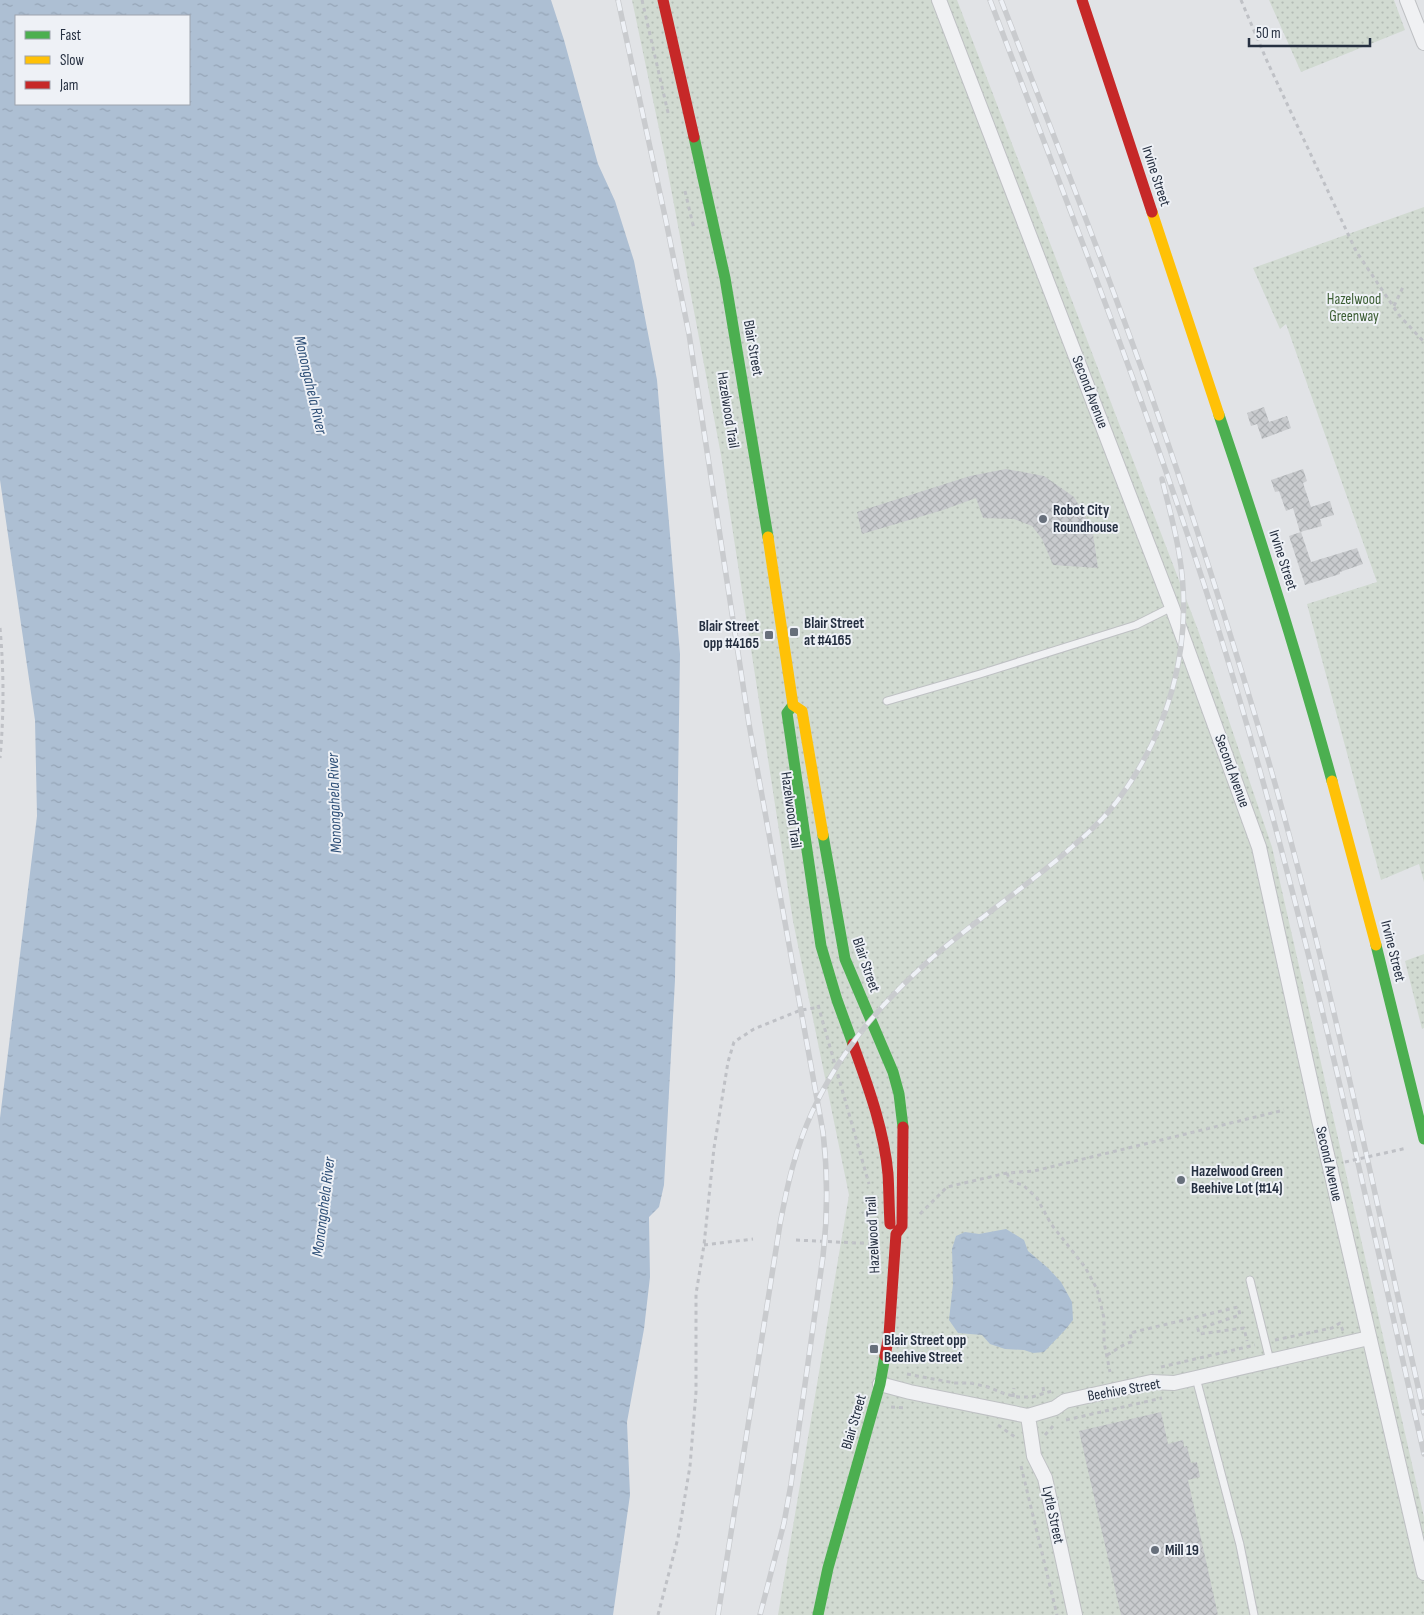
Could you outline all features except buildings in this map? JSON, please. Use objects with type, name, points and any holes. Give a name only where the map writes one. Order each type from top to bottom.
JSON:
[{"type":"street","name":"Blair Street","points":[[662,0],[725,278],[757,467],[793,705],[802,712],[839,931],[845,958],[893,1072],[899,1094],[903,1123],[902,1226],[896,1234],[889,1335],[880,1384],[828,1568],[818,1615]]},
{"type":"street","name":"Second Avenue","points":[[939,0],[1172,607],[1259,847],[1319,1120],[1424,1573]]},
{"type":"street","name":"Irvine Street","points":[[1082,0],[1271,571],[1312,708],[1372,929],[1424,1139]]},
{"type":"street","points":[[1407,0],[1424,43]]},
{"type":"street","name":"Blair Street","points":[[793,705],[787,713],[821,946],[837,1000],[871,1095],[883,1142],[888,1173],[890,1226],[896,1234]]},
{"type":"street","name":"Beehive Street","points":[[880,1384],[1028,1416],[1055,1408],[1065,1401],[1151,1382],[1174,1383],[1369,1338]]},
{"type":"street","name":"Lytle Street","points":[[1028,1416],[1034,1456],[1045,1478],[1075,1615]]},
{"type":"lane","points":[[887,701],[1136,625],[1172,607]]},
{"type":"lane","points":[[1250,1280],[1270,1361]]},
{"type":"lane","points":[[1196,1378],[1240,1545],[1254,1615]]},
{"type":"path","points":[[642,0],[671,124]]},
{"type":"path","points":[[1241,0],[1267,61],[1356,251],[1399,315],[1424,342]]},
{"type":"path","points":[[684,187],[694,231]]},
{"type":"path","points":[[1393,306],[1403,287]]},
{"type":"path","points":[[0,628],[4,705],[0,758]]},
{"type":"path","name":"Hazelwood Trail","points":[[818,999],[871,1190]]},
{"type":"path","points":[[658,1615],[678,1538],[690,1466],[696,1392],[696,1294],[704,1245],[714,1148],[728,1062],[734,1042],[754,1030],[800,1010],[819,1008],[837,1000]]},
{"type":"path","points":[[916,1219],[947,1187],[1007,1173],[1034,1170],[1284,1110]]},
{"type":"path","points":[[1345,1162],[1407,1148]]},
{"type":"path","points":[[1007,1173],[1010,1181],[1023,1185],[1037,1198],[1051,1224],[1085,1267],[1097,1289],[1104,1318],[1104,1342],[1110,1372]]},
{"type":"path","name":"Hazelwood Trail","points":[[876,1237],[876,1244]]},
{"type":"path","points":[[704,1245],[753,1239]]},
{"type":"path","points":[[796,1240],[896,1246]]},
{"type":"path","points":[[1107,1355],[1119,1349],[1125,1343],[1132,1342],[1130,1332],[1238,1307],[1240,1315],[1198,1329],[1199,1334],[1244,1328],[1248,1341]]},
{"type":"path","points":[[1158,1367],[1332,1328],[1340,1323]]},
{"type":"path","points":[[902,1373],[955,1383],[970,1383],[1018,1397],[1032,1397],[1061,1389]]},
{"type":"path","points":[[1065,1420],[1165,1398]]},
{"type":"path","points":[[1045,1443],[1044,1436],[1056,1422]]},
{"type":"path","points":[[1008,1432],[1015,1437],[1017,1446]]},
{"type":"path","points":[[1021,1465],[1057,1615]]},
{"type":"green space","points":[[632,0],[957,0],[1198,630],[1272,847],[1424,1517],[1424,1615],[778,1615],[849,1195],[793,921],[721,455],[666,162]]},
{"type":"green space","points":[[1269,0],[1394,0],[1405,30],[1301,72]]},
{"type":"green space","name":"Hazelwood Greenway","points":[[1424,207],[1424,882],[1419,864],[1381,880],[1307,604],[1377,582],[1286,324],[1280,329],[1253,268]]},
{"type":"green space","points":[[1424,954],[1424,1028],[1422,1029],[1405,961]]},
{"type":"water","name":"Monongahela River","points":[[0,0],[551,0],[598,164],[615,201],[634,261],[657,380],[680,654],[675,980],[664,1185],[659,1207],[649,1217],[650,1277],[644,1329],[627,1422],[630,1495],[613,1615],[0,1615],[0,1118],[37,816],[35,720],[0,480]]},
{"type":"water","points":[[1006,1229],[1024,1240],[1028,1251],[1061,1282],[1072,1302],[1073,1320],[1044,1352],[1033,1353],[1024,1350],[1005,1349],[990,1344],[982,1335],[958,1333],[949,1320],[953,1284],[952,1249],[956,1236],[965,1232],[979,1234]]},
{"type":"railway","points":[[618,0],[689,334],[749,724],[825,1148],[827,1194],[823,1256],[791,1484],[784,1523],[760,1615]]},
{"type":"railway","points":[[990,0],[1143,406],[1200,571],[1226,654],[1255,753],[1308,952],[1356,1152],[1424,1454]]},
{"type":"railway","points":[[1001,0],[1092,235],[1157,413],[1211,573],[1263,742],[1329,992],[1424,1413]]},
{"type":"railway","points":[[718,1615],[780,1224],[790,1177],[802,1136],[812,1112],[838,1064],[853,1042],[888,1000],[945,947],[1045,870],[1094,827],[1110,810],[1148,753],[1162,722],[1172,689],[1179,656],[1183,622],[1183,588],[1179,553],[1162,479]]},
{"type":"traffic: fast","points":[[694,137],[725,278],[768,537]]},
{"type":"traffic: fast","points":[[1219,415],[1278,597],[1332,781]]},
{"type":"traffic: fast","points":[[793,705],[787,713],[821,946],[837,1000],[853,1044]]},
{"type":"traffic: fast","points":[[823,835],[845,959],[893,1072],[899,1094],[903,1127]]},
{"type":"traffic: fast","points":[[1376,945],[1424,1139]]},
{"type":"traffic: fast","points":[[818,1615],[828,1568],[880,1384],[885,1356]]},
{"type":"traffic: slow","points":[[1152,212],[1219,415]]},
{"type":"traffic: slow","points":[[768,537],[793,705],[802,711],[823,835]]},
{"type":"traffic: slow","points":[[1332,781],[1376,945]]},
{"type":"traffic: jam","points":[[663,0],[694,137]]},
{"type":"traffic: jam","points":[[1082,0],[1152,212]]},
{"type":"traffic: jam","points":[[853,1044],[875,1108],[883,1141],[888,1174],[890,1224]]},
{"type":"traffic: jam","points":[[885,1356],[889,1335],[896,1234],[902,1226],[903,1127]]},
{"type":"place","name":"Robot City Roundhouse","points":[[1043,519]]},
{"type":"place","name":"Blair Street at #4165","points":[[794,632]]},
{"type":"place","name":"Blair Street opp #4165","points":[[769,635]]},
{"type":"place","name":"Hazelwood Green Beehive Lot (#14)","points":[[1181,1180]]},
{"type":"place","name":"Blair Street opp Beehive Street","points":[[874,1349]]},
{"type":"place","name":"Mill 19","points":[[1155,1550]]}]
